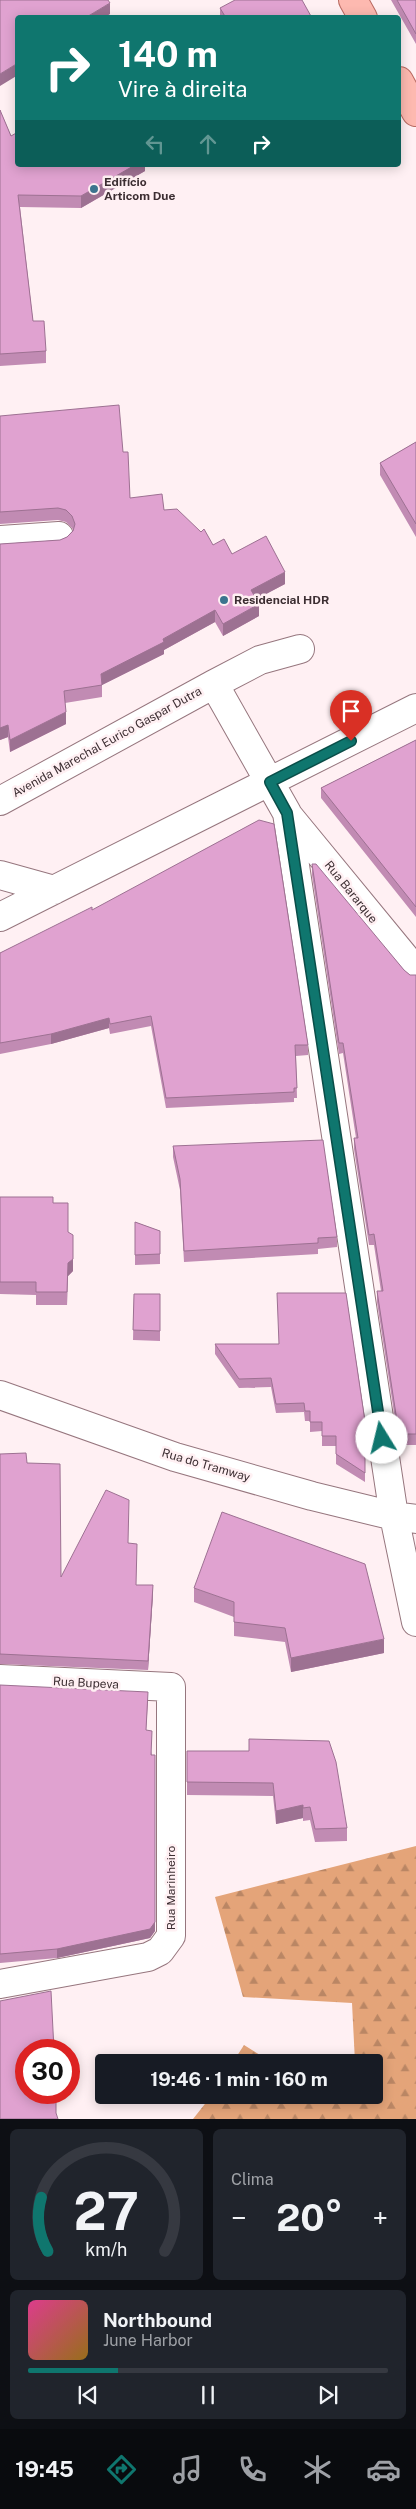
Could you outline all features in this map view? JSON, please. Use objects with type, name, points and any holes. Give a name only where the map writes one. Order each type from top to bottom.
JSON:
[{"type":"main road","points":[[353,0],[361,15]]},
{"type":"main road","points":[[401,85],[416,112]]},
{"type":"street","points":[[0,540],[58,536]]},
{"type":"street","name":"Avenida Marechal Eurico Gaspar Dutra","points":[[0,800],[260,660],[300,649]]},
{"type":"street","name":"Avenida Marechal Eurico Gaspar Dutra","points":[[214,684],[287,813]]},
{"type":"street","points":[[0,917],[416,708]]},
{"type":"street","points":[[287,813],[405,1518],[416,1622]]},
{"type":"street","name":"Rua Bararque","points":[[287,813],[416,971]]},
{"type":"street","points":[[0,875],[54,890]]},
{"type":"street","name":"Rua do Tramway","points":[[0,1395],[175,1458],[405,1518]]},
{"type":"street","name":"Rua Bupeva","points":[[0,1679],[171,1687]]},
{"type":"street","name":"Rua Marinheiro","points":[[0,1984],[148,1957],[160,1951],[171,1936],[171,1687]]},
{"type":"green space","points":[[416,1846],[416,2119],[193,2119],[205,2104],[383,2104],[383,2054],[355,2054],[352,2003],[243,1997],[215,1897]]},
{"type":"green space","points":[[244,2045],[258,2054],[238,2054]]},
{"type":"building","points":[[0,0],[108,0],[110,3],[90,15],[15,15],[15,65],[0,74]]},
{"type":"building","points":[[235,0],[302,0],[310,15],[224,15],[220,8]]},
{"type":"building","points":[[397,0],[416,0],[416,34]]},
{"type":"building","points":[[0,110],[11,136],[15,134],[15,167],[132,167],[81,196],[18,195],[33,321],[44,321],[46,351],[0,354]]},
{"type":"building","points":[[119,405],[123,452],[128,452],[130,498],[162,494],[164,510],[177,509],[201,532],[204,529],[213,545],[224,539],[232,554],[266,536],[285,572],[251,590],[259,604],[223,624],[215,610],[163,639],[164,642],[101,674],[102,685],[64,691],[66,712],[10,740],[8,725],[0,728],[0,544],[60,540],[67,537],[73,531],[75,524],[72,516],[66,510],[58,508],[0,512],[0,416]]},
{"type":"building","points":[[416,442],[416,524],[380,463]]},
{"type":"building","points":[[416,740],[416,907],[321,788]]},
{"type":"building","points":[[259,820],[274,824],[308,1045],[295,1045],[297,1088],[294,1088],[294,1092],[166,1098],[151,1016],[110,1024],[109,1018],[51,1034],[0,1043],[0,953],[92,907],[92,910]]},
{"type":"building","points":[[312,864],[316,864],[404,970],[410,975],[416,975],[416,1434],[399,1434],[377,1291],[383,1291],[374,1234],[369,1235],[354,1138],[358,1138],[343,1043],[339,1043]]},
{"type":"building","points":[[323,1140],[337,1237],[318,1238],[318,1243],[184,1251],[180,1179],[173,1146]]},
{"type":"building","points":[[0,1197],[53,1197],[53,1203],[68,1203],[68,1232],[73,1235],[73,1259],[68,1263],[67,1292],[36,1292],[36,1282],[0,1282]]},
{"type":"building","points":[[135,1222],[160,1231],[160,1254],[135,1255]]},
{"type":"building","points":[[277,1293],[346,1293],[367,1435],[365,1435],[365,1473],[336,1454],[336,1436],[322,1436],[322,1422],[310,1422],[310,1411],[305,1411],[304,1403],[276,1404],[271,1378],[239,1379],[215,1344],[279,1344]]},
{"type":"building","points":[[134,1294],[160,1294],[160,1331],[133,1330]]},
{"type":"building","points":[[26,1453],[27,1463],[60,1464],[61,1577],[106,1490],[129,1500],[128,1543],[137,1544],[136,1585],[153,1585],[148,1661],[0,1654],[0,1454]]},
{"type":"building","points":[[222,1512],[365,1564],[384,1639],[291,1658],[285,1628],[234,1622],[234,1602],[194,1588]]},
{"type":"building","points":[[0,1685],[148,1692],[146,1730],[152,1731],[151,1755],[155,1755],[155,1922],[150,1929],[57,1949],[0,1954]]},
{"type":"building","points":[[249,1739],[329,1741],[336,1762],[347,1828],[315,1829],[310,1807],[303,1808],[303,1805],[276,1811],[273,1783],[187,1782],[187,1751],[249,1751]]},
{"type":"building","points":[[51,1991],[53,2039],[15,2039],[15,2104],[56,2104],[58,2119],[0,2119],[0,2001]]},
{"type":"place","name":"Edifício Articom Due","points":[[94,189]]},
{"type":"place","name":"Residencial HDR","points":[[224,600]]},
{"type":"route","points":[[351,741],[270,782],[287,813],[382,1438]]}]
